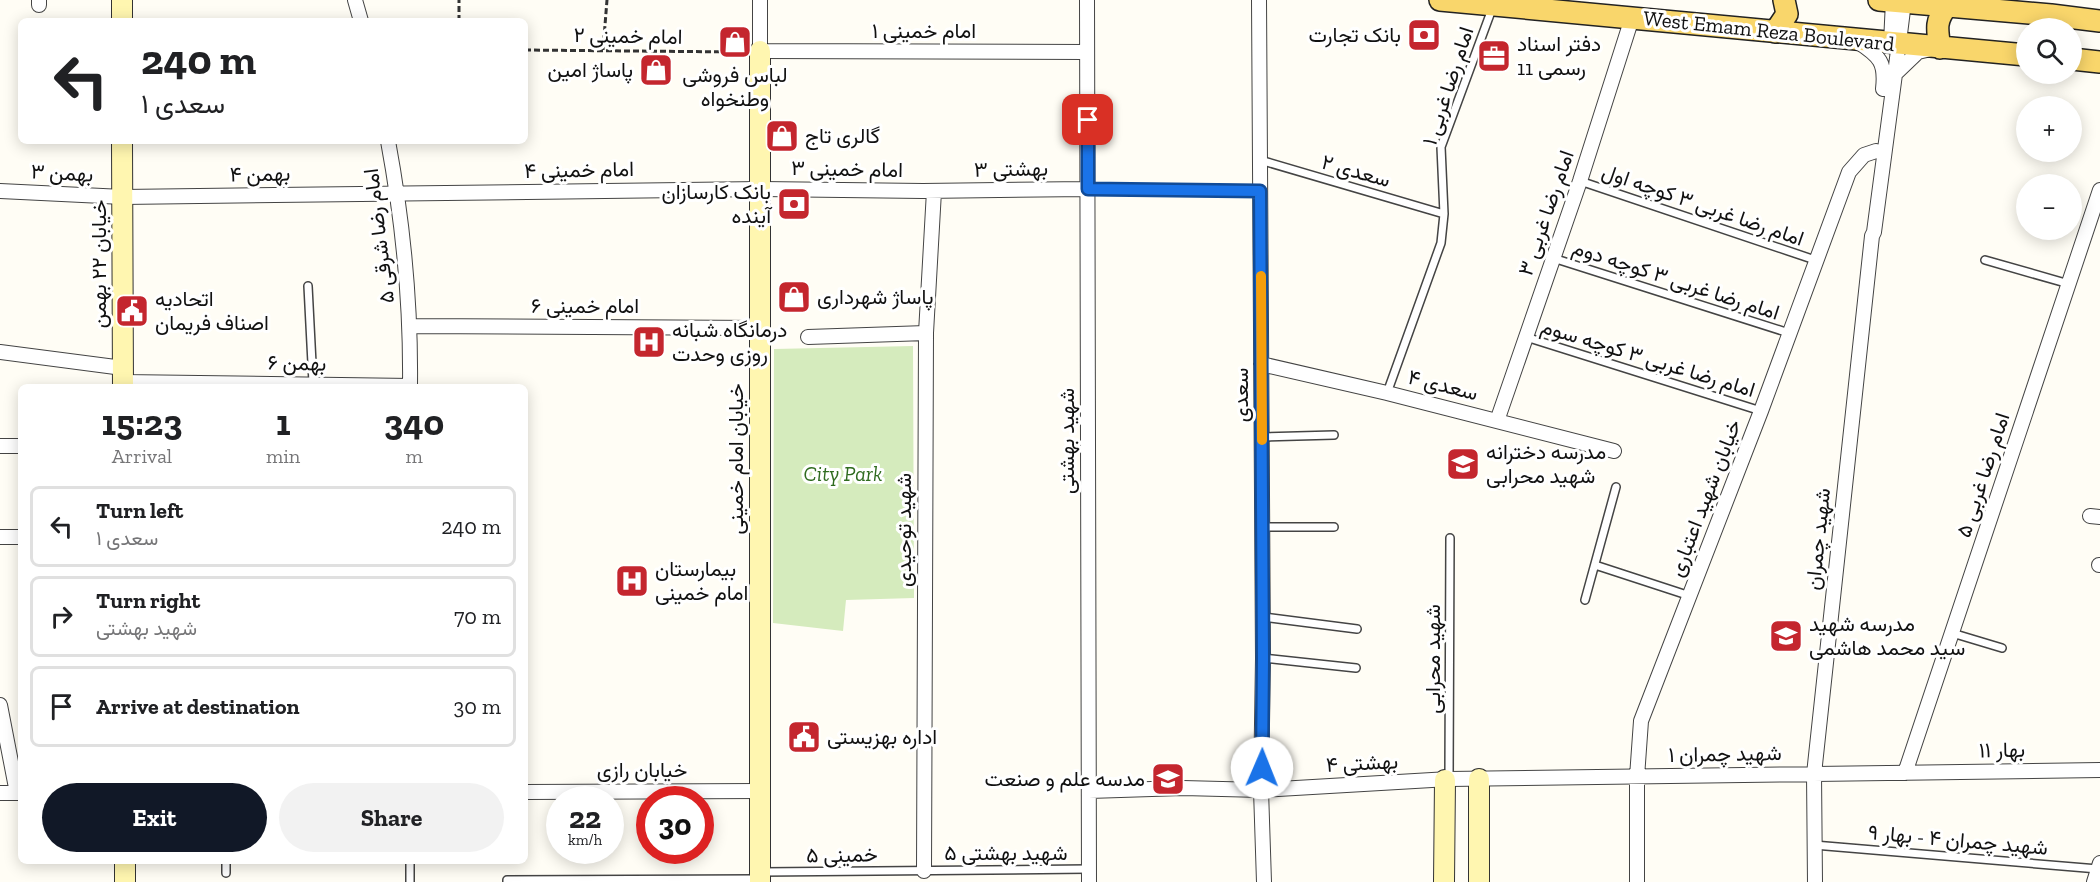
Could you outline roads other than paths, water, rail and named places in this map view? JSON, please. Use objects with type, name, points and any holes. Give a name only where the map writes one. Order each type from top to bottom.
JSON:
[{"type":"main road","name":"West Emam Reza Boulevard","points":[[1440,0],[2016,54]]},
{"type":"main road","points":[[1775,32],[1787,14],[1784,0]]},
{"type":"main road","name":"West Emam Reza Boulevard","points":[[1892,1],[1947,6],[2052,7],[2100,21]]},
{"type":"main road","points":[[1940,48],[1939,16],[1947,6]]},
{"type":"main road","points":[[2082,60],[2100,62]]},
{"type":"street","points":[[122,0],[122,18]]},
{"type":"street","points":[[355,0],[360,18]]},
{"type":"street","name":"خیابان امام خمینی","points":[[760,0],[760,878]]},
{"type":"street","name":"شهید بهشتی","points":[[1087,0],[1089,876]]},
{"type":"street","name":"سعدی","points":[[1259,0],[1263,617],[1261,790],[1264,882]]},
{"type":"street","name":"شهید چمران","points":[[1815,882],[1814,774],[1872,237],[1895,74],[1892,1]]},
{"type":"street","name":"امام رضا غربی ۳","points":[[1497,421],[1580,181],[1632,18]]},
{"type":"street","name":"شهید چمران","points":[[1854,39],[1878,55],[1885,72],[1876,152],[1870,231],[1872,237]]},
{"type":"street","points":[[1895,74],[1918,52],[1940,48]]},
{"type":"street","name":"امام خمینی ۱","points":[[760,51],[1087,52]]},
{"type":"street","name":"خیابان ۲۲ بهمن","points":[[122,144],[123,379]]},
{"type":"street","name":"امام رضا شرقی ۵","points":[[389,144],[398,194],[411,327]]},
{"type":"street","name":"خیابان شهید اعتباری","points":[[1637,882],[1637,777],[1641,721],[1761,411],[1849,172],[1864,155],[1876,152]]},
{"type":"street","name":"امام خمینی ۳","points":[[760,189],[934,191]]},
{"type":"street","name":"امام خمینی ۴","points":[[398,194],[760,189]]},
{"type":"street","name":"بهشتی ۳","points":[[934,191],[1088,189]]},
{"type":"street","name":"امام رضا غربی ۵","points":[[1905,773],[2100,190]]},
{"type":"street","name":"بهمن ۳","points":[[0,191],[123,197]]},
{"type":"street","name":"شهید توحیدی","points":[[924,871],[926,333],[934,191]]},
{"type":"street","name":"بهمن ۴","points":[[123,197],[398,194]]},
{"type":"street","name":"امام خمینی ۶","points":[[411,327],[759,328]]},
{"type":"street","name":"بهمن ۶","points":[[410,384],[411,327]]},
{"type":"street","points":[[808,337],[926,333]]},
{"type":"street","name":"بهمن ۶","points":[[0,352],[123,379],[224,384]]},
{"type":"street","name":"سعدی ۴","points":[[1261,364],[1387,393],[1614,451]]},
{"type":"street","name":"بهمن ۶","points":[[278,384],[328,384]]},
{"type":"street","points":[[0,446],[18,446]]},
{"type":"street","points":[[0,537],[18,537]]},
{"type":"street","points":[[0,705],[18,788]]},
{"type":"street","name":"بهار ۱۱","points":[[1814,774],[2100,770]]},
{"type":"street","name":"شهید چمران ۱","points":[[1637,777],[1814,774]]},
{"type":"street","name":"بهشتی ۴","points":[[1089,791],[1183,788],[1261,790],[1447,779],[1637,777]]},
{"type":"street","points":[[1444,882],[1447,779]]},
{"type":"street","points":[[1479,779],[1479,882]]},
{"type":"street","name":"خیابان رازی","points":[[528,792],[760,791]]},
{"type":"street","points":[[0,794],[18,793]]},
{"type":"street","points":[[124,864],[125,882]]},
{"type":"lane","name":"امام رضا غربی ۱","points":[[1387,393],[1441,243],[1444,214],[1441,147],[1493,5]]},
{"type":"lane","name":"سعدی ۲","points":[[1260,160],[1444,214]]},
{"type":"lane","name":"امام رضا غربی ۳ کوچه اول","points":[[1580,181],[1815,260]]},
{"type":"lane","points":[[1088,189],[1260,191]]},
{"type":"lane","name":"امام رضا غربی ۳ کوچه دوم","points":[[1553,258],[1789,333]]},
{"type":"lane","points":[[1985,260],[2069,284]]},
{"type":"lane","points":[[308,286],[313,383]]},
{"type":"lane","name":"امام رضا غربی ۳ کوچه سوم","points":[[1526,337],[1761,411]]},
{"type":"lane","points":[[1262,437],[1334,435]]},
{"type":"lane","points":[[1585,600],[1616,487]]},
{"type":"lane","points":[[1262,527],[1334,527]]},
{"type":"lane","name":"شهید محرابی","points":[[1447,779],[1450,538]]},
{"type":"lane","points":[[1595,565],[1690,596]]},
{"type":"lane","points":[[1263,617],[1357,629]]},
{"type":"lane","points":[[1952,633],[2002,648]]},
{"type":"lane","points":[[1263,658],[1356,668]]},
{"type":"lane","name":"شهید چمران ۴ - بهار ۹","points":[[1814,845],[2098,871]]},
{"type":"lane","points":[[226,864],[226,873]]},
{"type":"lane","points":[[410,864],[410,882]]},
{"type":"lane","name":"شهید بهشتی ۵","points":[[924,871],[1089,876]]},
{"type":"lane","name":"خمینی ۵","points":[[507,882],[507,880],[760,878],[924,871]]},
{"type":"place","name":"بانک تجارت","points":[[1424,35]]},
{"type":"place","name":"لباس فروشی وطنخواه","points":[[735,42]]},
{"type":"place","name":"دفتر اسناد رسمی 11","points":[[1494,56]]},
{"type":"place","name":"پاساژ امین","points":[[656,70]]},
{"type":"place","name":"گالری تاج","points":[[782,136]]},
{"type":"place","name":"بانک کارسازان آینده","points":[[794,204]]},
{"type":"place","name":"پاساژ شهرداری","points":[[794,297]]},
{"type":"place","name":"اتحادیه اصناف فریمان","points":[[132,311]]},
{"type":"place","name":"درمانگاه شبانه روزی وحدت","points":[[649,342]]},
{"type":"place","name":"مدرسه دخترانه شهید محرابی","points":[[1463,464]]},
{"type":"place","name":"بیمارستان امام خمینی","points":[[632,581]]},
{"type":"place","name":"مدرسه شهید سید محمد هاشمی","points":[[1786,636]]},
{"type":"place","name":"اداره بهزیستی","points":[[804,737]]},
{"type":"place","name":"مدسه علم و صنعت","points":[[1168,779]]},
{"type":"park label","name":"City Park","points":[[843,474]]}]
